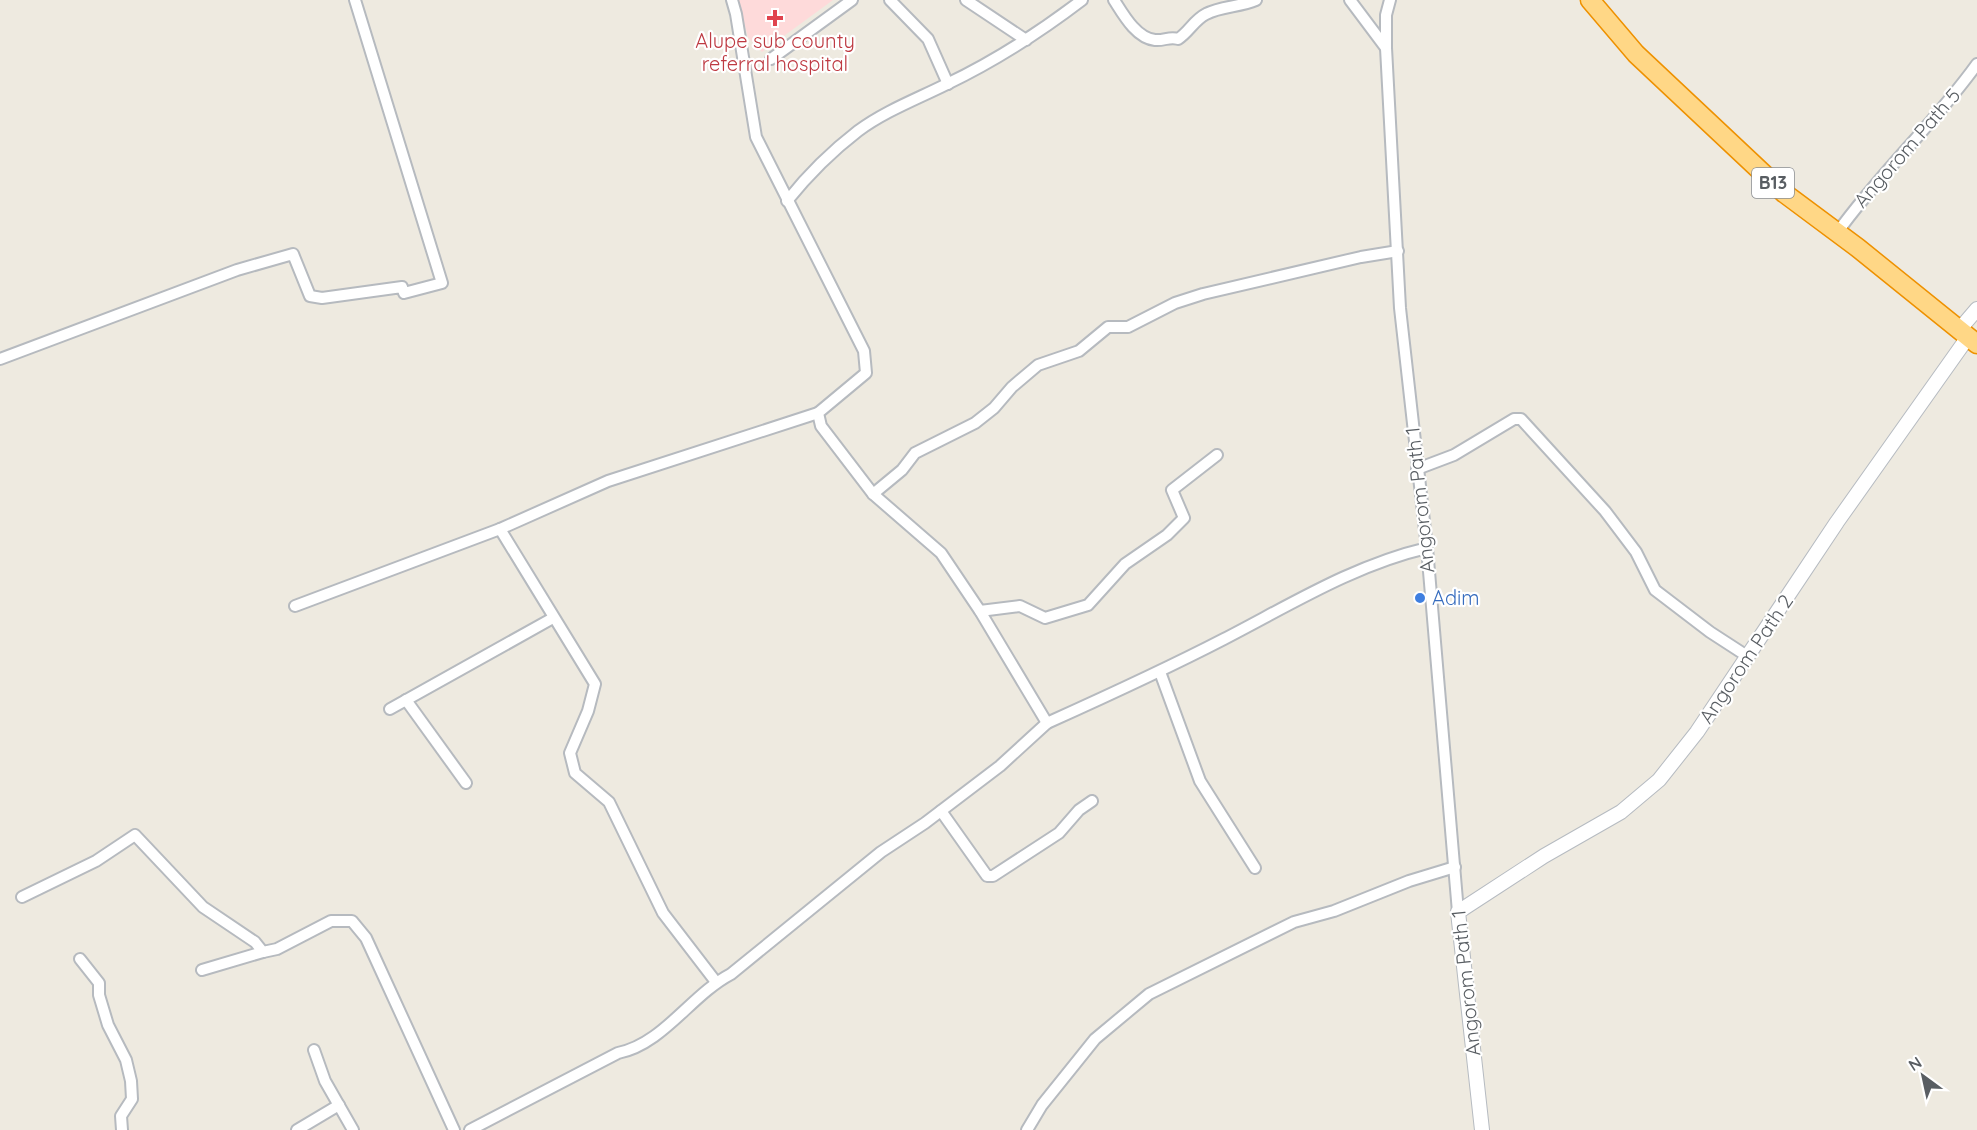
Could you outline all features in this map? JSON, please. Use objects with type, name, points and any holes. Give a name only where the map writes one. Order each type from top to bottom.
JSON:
[{"type":"highway","name":"B13","points":[[1590,0],[1636,54],[1784,193],[1968,337]]},
{"type":"street","points":[[0,359],[237,270],[293,254],[310,296],[322,298],[402,287],[404,293],[442,283],[355,0]]},
{"type":"street","points":[[295,606],[500,529],[608,481],[818,413],[866,373],[864,351],[756,137],[732,0]]},
{"type":"street","points":[[771,59],[852,0]]},
{"type":"street","points":[[890,0],[928,39],[948,84]]},
{"type":"street","points":[[966,0],[1026,40]]},
{"type":"street","points":[[787,201],[803,182],[858,132],[893,110],[948,84],[1026,40],[1082,0]]},
{"type":"street","points":[[1114,0],[1138,33],[1146,38],[1159,41],[1172,37],[1178,39],[1199,18],[1212,11],[1242,6],[1256,0]]},
{"type":"street","points":[[1350,0],[1386,48]]},
{"type":"street","name":"Angorom Path 1","points":[[1390,0],[1386,15],[1386,48],[1400,308],[1427,548],[1458,912],[1482,1130]]},
{"type":"street","name":"Angorom Path 5","points":[[1837,233],[1870,188],[1920,136],[1977,64]]},
{"type":"street","points":[[873,494],[902,470],[915,453],[975,423],[994,408],[1012,387],[1038,365],[1079,351],[1108,327],[1128,327],[1175,303],[1203,294],[1361,257],[1398,251]]},
{"type":"street","name":"Angorom Path 2","points":[[1458,912],[1544,856],[1604,823],[1659,780],[1697,732],[1837,522],[1968,337],[1977,309]]},
{"type":"street","points":[[818,413],[821,426],[873,494],[942,553],[980,610],[1047,723]]},
{"type":"street","points":[[1417,469],[1454,455],[1514,419],[1521,419],[1605,511],[1636,552],[1655,590],[1710,632],[1748,656]]},
{"type":"street","points":[[980,610],[1020,606],[1045,618],[1088,605],[1125,564],[1167,535],[1184,518],[1173,490],[1218,454]]},
{"type":"street","points":[[500,529],[595,684],[588,711],[570,753],[575,773],[609,802],[663,913],[716,982]]},
{"type":"street","points":[[470,1130],[618,1053],[632,1050],[646,1042],[716,982],[731,974],[881,852],[941,811],[1000,766],[1047,723],[1160,672],[1355,571],[1392,556],[1427,548]]},
{"type":"street","points":[[390,709],[553,618]]},
{"type":"street","points":[[1160,672],[1200,781],[1255,868]]},
{"type":"street","points":[[406,700],[466,783]]},
{"type":"street","points":[[941,811],[987,876],[993,876],[1059,833],[1079,810],[1092,801]]},
{"type":"street","points":[[22,897],[96,861],[135,835],[202,907],[255,942],[263,952]]},
{"type":"street","points":[[1027,1130],[1042,1105],[1095,1039],[1149,994],[1294,922],[1334,911],[1409,881],[1455,867]]},
{"type":"street","points":[[202,970],[277,949],[331,921],[352,921],[366,938],[454,1130]]},
{"type":"street","points":[[81,959],[99,983],[99,995],[108,1025],[126,1060],[132,1099],[121,1116],[122,1130]]},
{"type":"street","points":[[314,1050],[325,1081],[353,1130]]},
{"type":"street","points":[[297,1130],[339,1105]]},
{"type":"shaded area","name":"Alupe sub county referral hospital","points":[[738,0],[833,0],[762,52],[748,37]]},
{"type":"place","name":"Alupe sub county referral hospital","points":[[775,18]]},
{"type":"place","name":"Adim","points":[[1420,598]]}]
